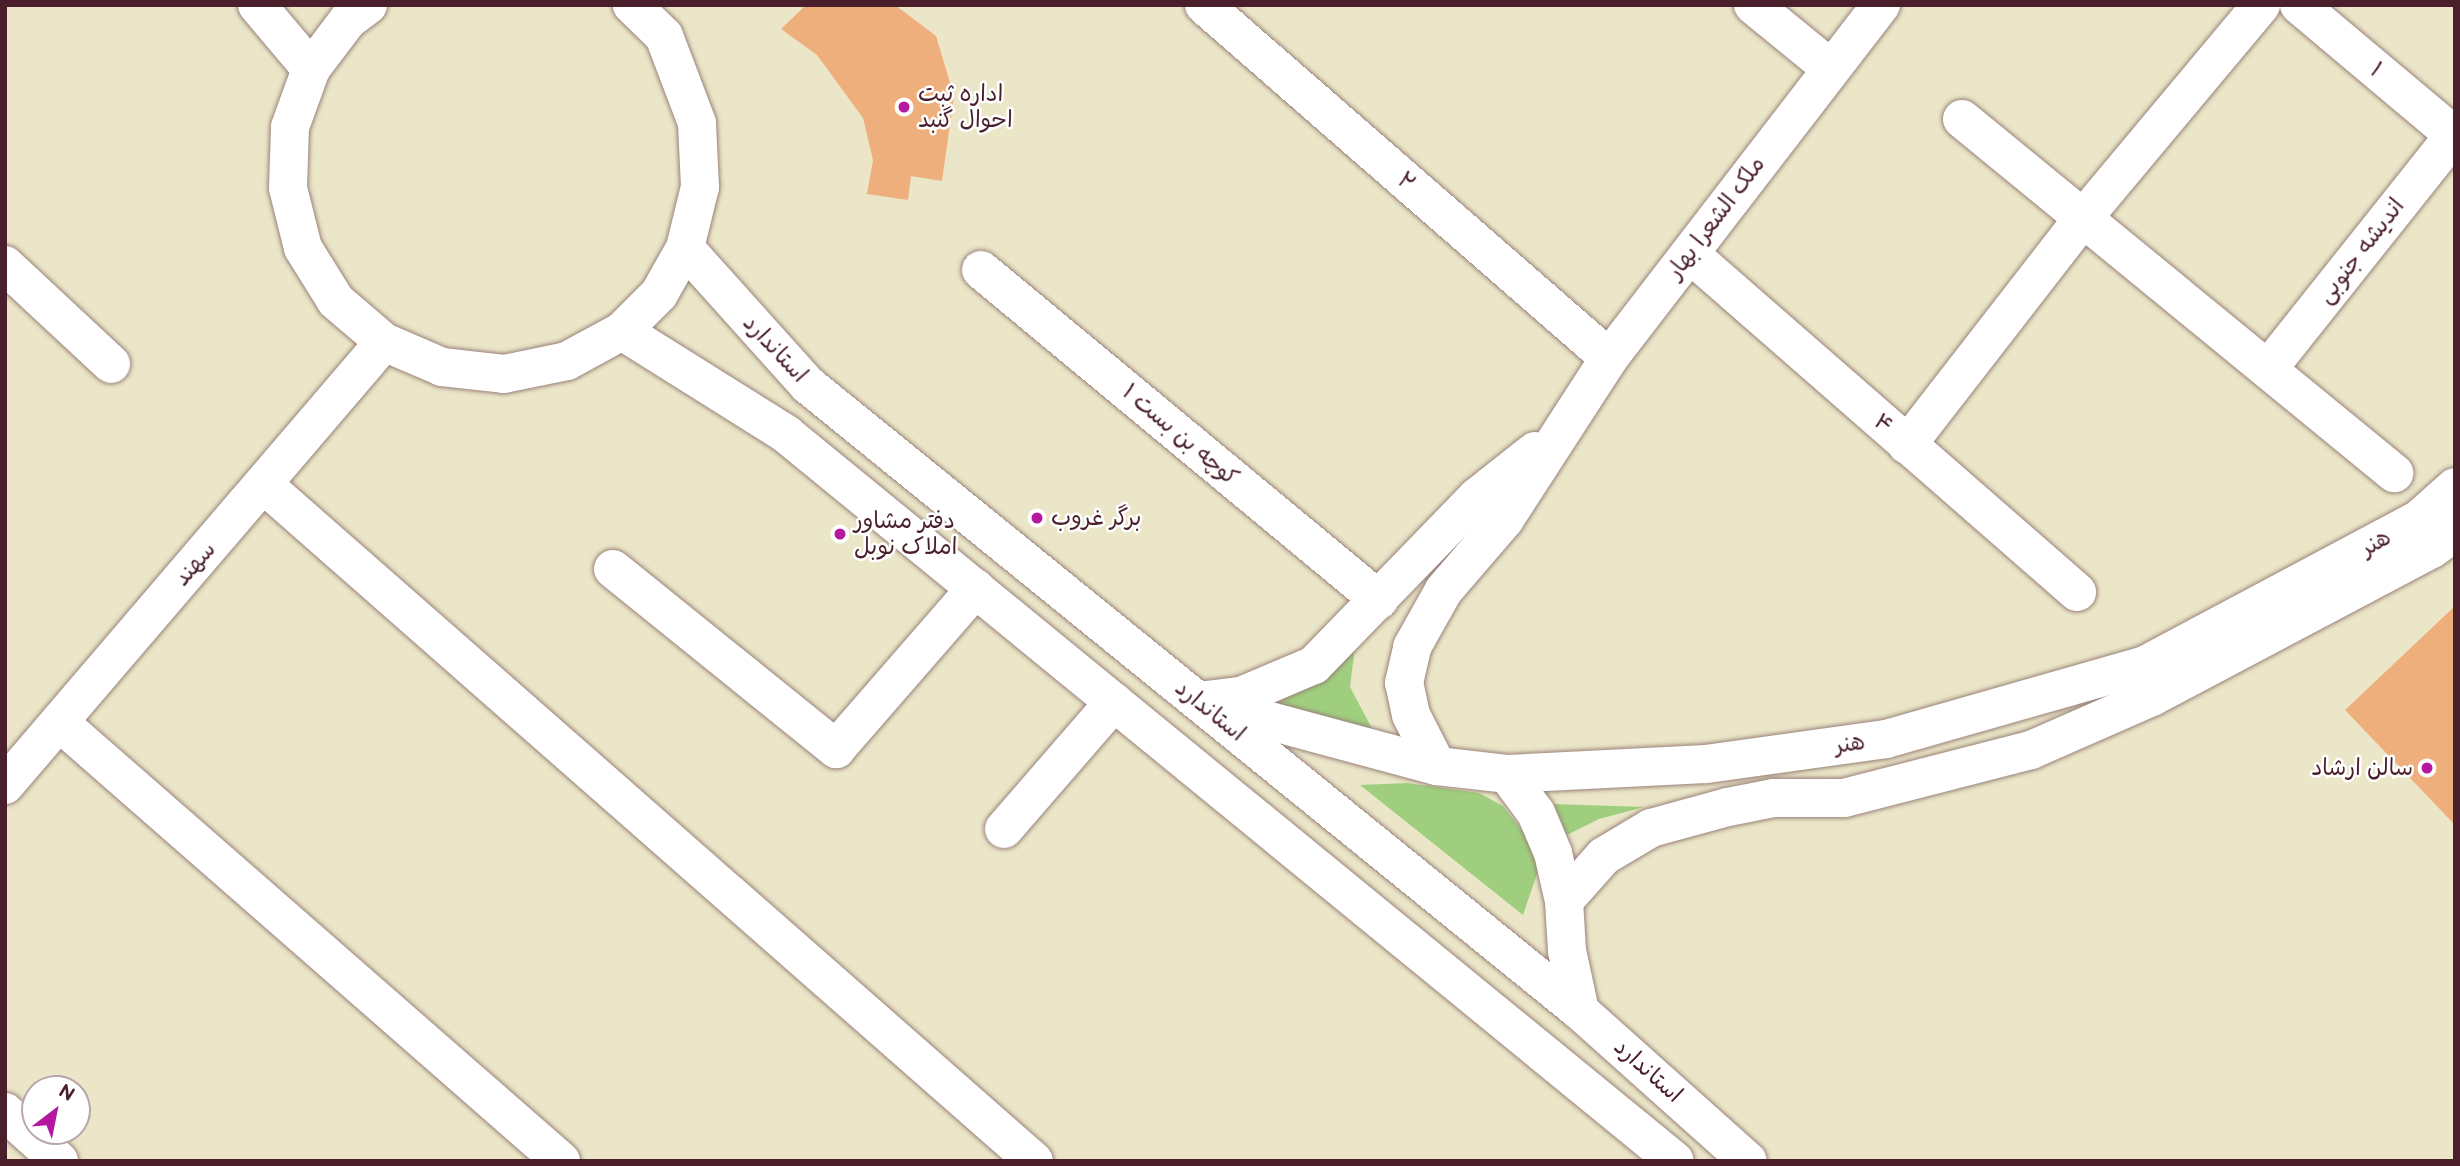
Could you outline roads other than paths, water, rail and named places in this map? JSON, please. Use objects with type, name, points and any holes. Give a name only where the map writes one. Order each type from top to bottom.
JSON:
[{"type":"street","points":[[257,5],[312,69]]},
{"type":"street","points":[[368,5],[348,20],[312,69],[290,127],[288,188],[303,248],[336,301],[384,342],[442,367],[504,374],[566,361],[622,331],[659,294],[685,248],[701,187],[696,123],[666,21],[632,5]]},
{"type":"street","name":"۲","points":[[1204,5],[1609,358]]},
{"type":"street","points":[[1753,5],[1829,67]]},
{"type":"street","name":"ملک الشعرا بهار","points":[[1437,766],[1410,715],[1404,683],[1412,647],[1444,590],[1505,519],[1556,435],[1609,358],[1829,67],[1881,5]]},
{"type":"street","points":[[1907,445],[2084,217],[2261,5]]},
{"type":"street","name":"۱","points":[[2299,5],[2454,135]]},
{"type":"street","points":[[1962,118],[2394,472]]},
{"type":"street","name":"اندیشه جنوبی","points":[[2268,369],[2454,135]]},
{"type":"street","name":"استاندارد","points":[[685,248],[808,384],[1580,1010],[1748,1161]]},
{"type":"street","name":"۴","points":[[1690,254],[2077,592]]},
{"type":"street","points":[[5,265],[111,364]]},
{"type":"street","name":"کوچه بن بست ۱","points":[[981,270],[1379,600]]},
{"type":"street","points":[[622,331],[786,434],[1675,1161]]},
{"type":"street","name":"سهند","points":[[5,785],[384,342]]},
{"type":"street","name":"ملک الشعرا بهار","points":[[1196,701],[1241,696],[1314,665],[1477,498],[1556,435]]},
{"type":"street","points":[[263,484],[1034,1161]]},
{"type":"street","name":"هنر","points":[[1196,701],[1437,766],[1507,774],[1706,764],[1914,731],[2143,666],[2418,519],[2455,488]]},
{"type":"street","name":"هنر","points":[[1564,901],[1604,856],[1651,828],[1774,798],[1844,798],[2031,750],[2152,697],[2432,549],[2455,532]]},
{"type":"street","points":[[613,569],[836,749],[976,588]]},
{"type":"street","points":[[1004,829],[1114,702]]},
{"type":"street","points":[[59,722],[561,1161]]},
{"type":"street","points":[[1914,731],[1924,778]]},
{"type":"street","points":[[1507,774],[1536,813],[1553,853],[1564,901],[1567,951],[1580,1010]]},
{"type":"street","points":[[5,1112],[59,1161]]},
{"type":"place","name":"اداره ثبت احوال گنبد","points":[[904,107]]},
{"type":"place","name":"برگر غروب","points":[[1037,518]]},
{"type":"place","name":"دفتر مشاور املاک نوبل","points":[[840,534]]},
{"type":"place","name":"سالن ارشاد","points":[[2427,768]]}]
